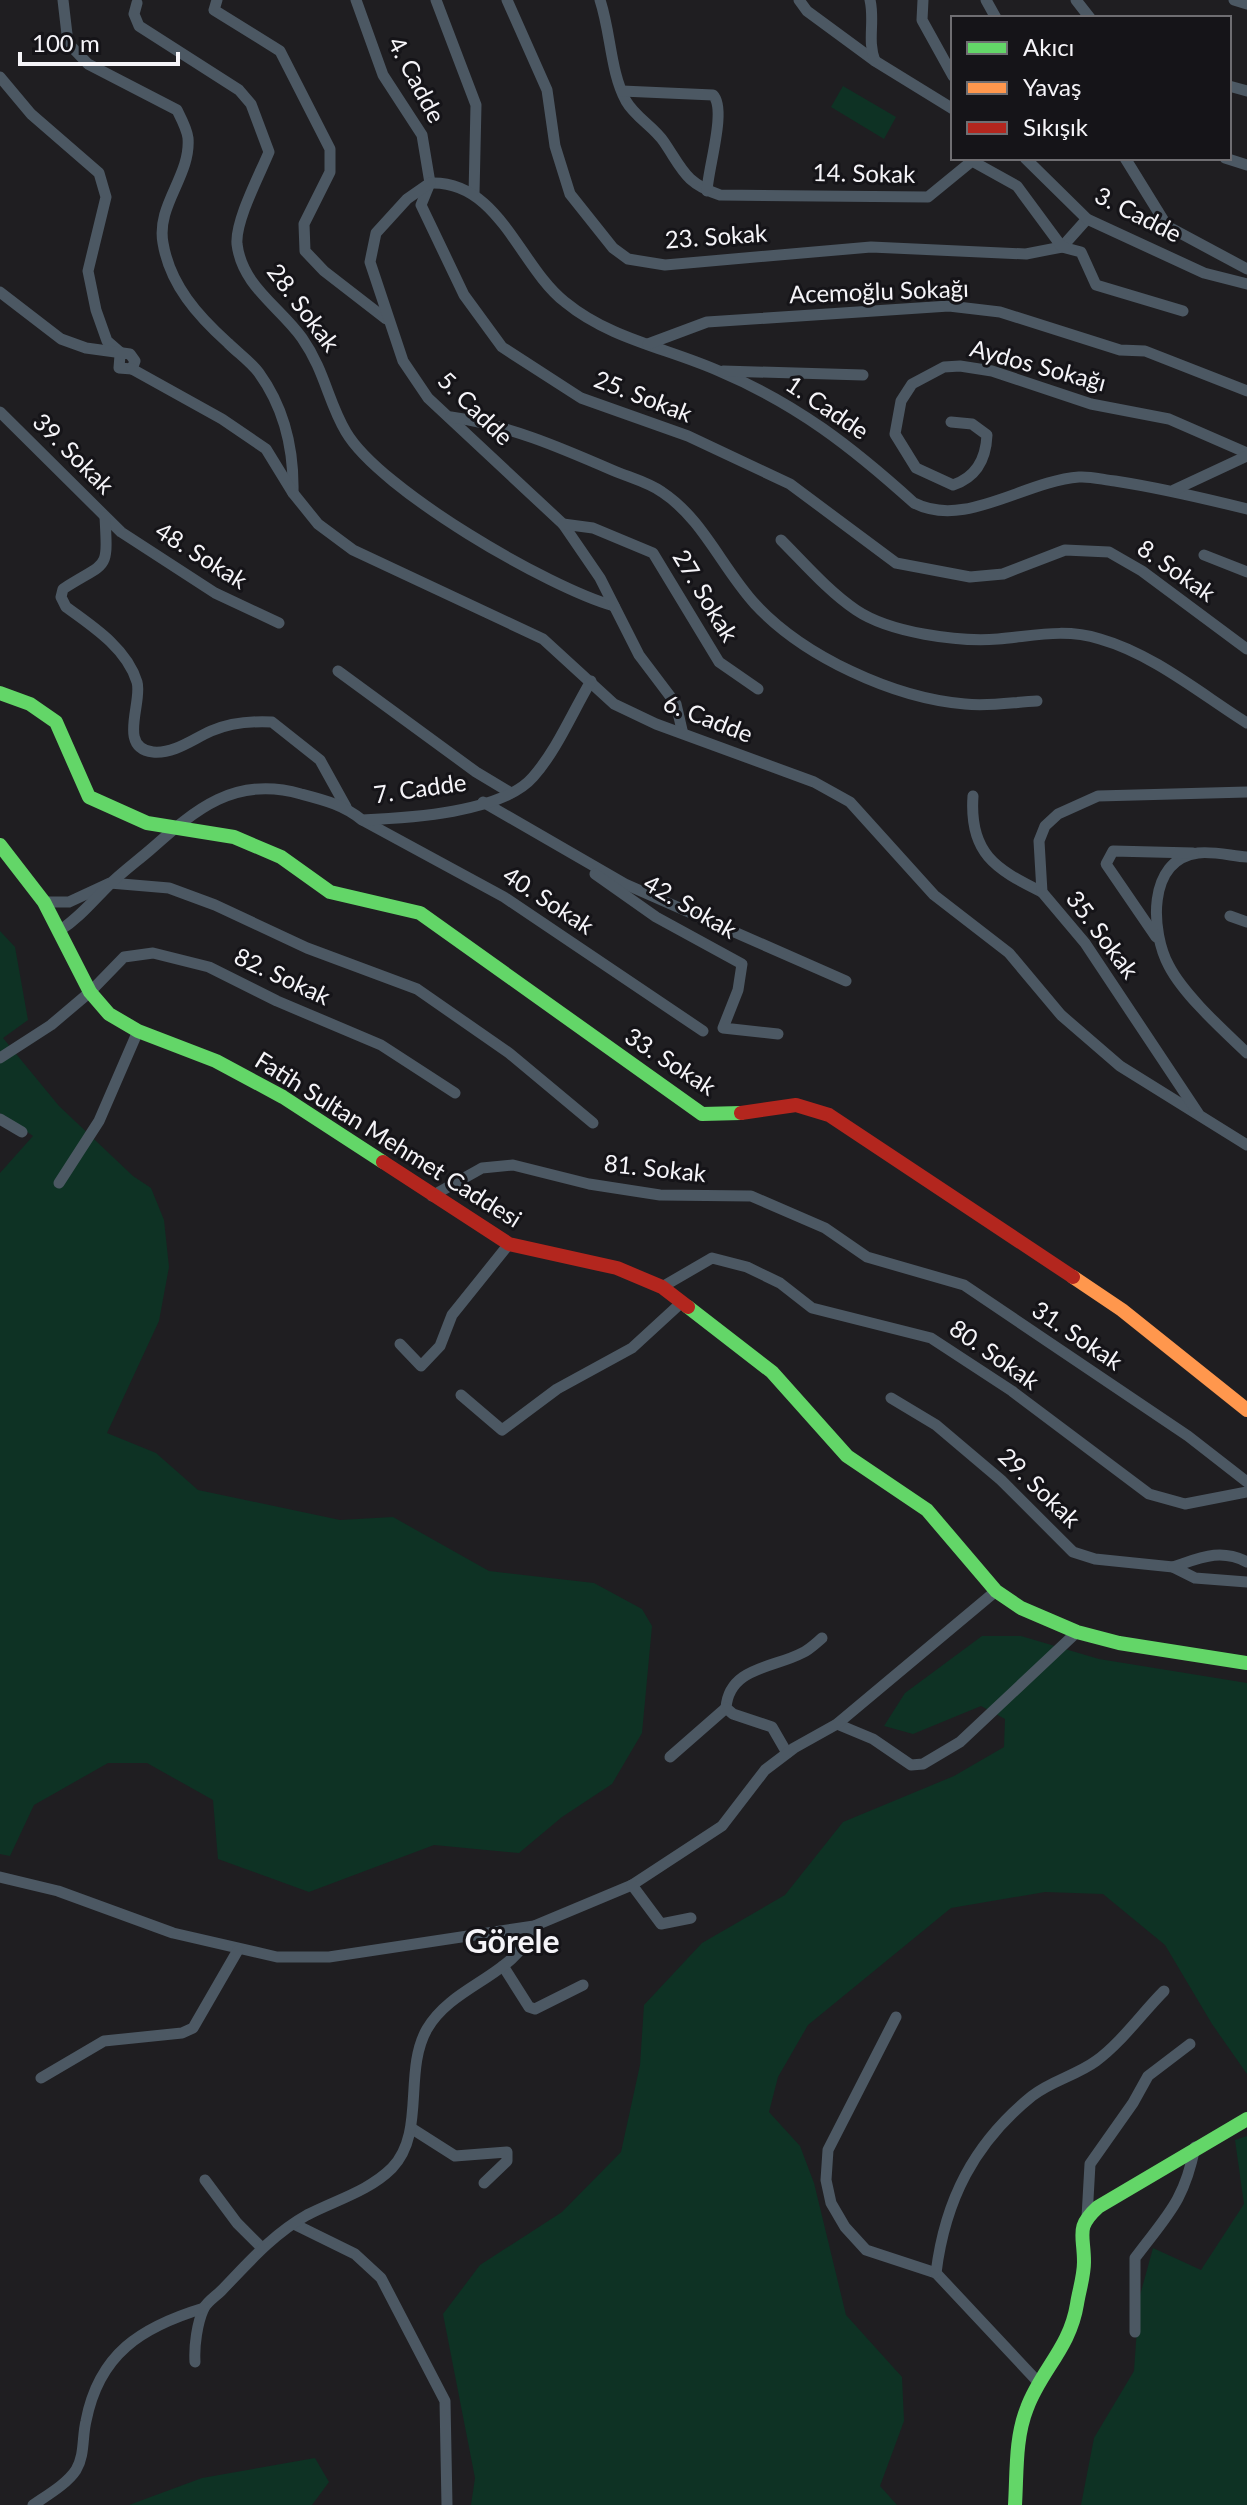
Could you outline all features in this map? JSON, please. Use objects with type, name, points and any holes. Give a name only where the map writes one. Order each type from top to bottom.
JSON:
[{"type":"street","points":[[63,0],[68,43],[88,64],[177,110],[188,139],[180,175],[161,217],[163,243],[173,276],[198,317],[258,371],[282,414],[294,455],[293,493]]},
{"type":"street","points":[[217,0],[214,10],[280,51],[330,149],[330,172],[304,224],[305,251],[324,271],[387,319]]},
{"type":"street","name":"4. Cadde","points":[[356,0],[383,75],[422,135],[430,183]]},
{"type":"street","points":[[430,183],[447,182],[474,194],[476,105],[436,0]]},
{"type":"street","name":"23. Sokak","points":[[507,0],[547,90],[555,146],[570,194],[613,248],[628,259],[665,265],[871,247],[1026,254],[1062,247]]},
{"type":"street","points":[[600,0],[622,91],[628,105],[663,140],[680,171],[707,191],[720,116],[718,101],[713,95],[622,91]]},
{"type":"street","points":[[799,0],[807,11],[875,61],[951,108]]},
{"type":"street","points":[[870,0],[874,17],[869,47],[875,61]]},
{"type":"street","points":[[923,0],[922,20],[951,72]]},
{"type":"street","points":[[1076,0],[1088,16]]},
{"type":"street","points":[[1234,0],[1247,4]]},
{"type":"street","name":"28. Sokak","points":[[137,3],[134,14],[139,26],[239,90],[251,104],[269,152],[241,222],[237,243],[251,282],[300,335],[322,369],[346,432],[376,467],[491,547],[582,597],[614,606]]},
{"type":"street","points":[[0,77],[31,114],[99,173],[106,197],[88,271],[96,310],[107,341],[121,355]]},
{"type":"street","name":"3. Cadde","points":[[1027,160],[1087,219],[1204,273],[1247,284]]},
{"type":"street","points":[[1126,160],[1167,226],[1247,269]]},
{"type":"street","name":"14. Sokak","points":[[707,191],[720,195],[928,197],[972,161],[1017,186],[1062,247],[1081,252],[1096,285],[1183,311]]},
{"type":"street","name":"5. Cadde","points":[[430,183],[407,199],[376,233],[370,262],[403,361],[428,398],[563,524],[600,578],[639,655],[676,704],[682,730]]},
{"type":"street","name":"25. Sokak","points":[[430,183],[421,205],[464,295],[502,347],[581,398],[688,436],[790,484],[896,563],[934,572]]},
{"type":"street","name":"1. Cadde","points":[[474,194],[480,197],[562,300],[600,328],[719,371],[821,424],[914,503],[928,510],[962,512],[1020,489],[1080,476],[1174,490],[1247,509]]},
{"type":"street","points":[[1062,247],[1087,219]]},
{"type":"street","points":[[0,292],[61,339],[86,348],[134,358],[125,369]]},
{"type":"street","name":"Acemoğlu Sokağı","points":[[648,344],[707,322],[949,306],[1000,312],[1120,350],[1145,351],[1247,391]]},
{"type":"street","name":"6. Cadde","points":[[86,348],[222,419],[266,449],[293,493],[318,524],[353,550],[543,639],[614,704],[656,724],[682,730],[814,782],[850,802],[934,895],[1009,953],[1061,1015],[1120,1066],[1247,1145]]},
{"type":"street","name":"Aydos Sokağı","points":[[951,422],[972,424],[987,435],[986,455],[980,464],[974,472],[953,485],[916,468],[895,434],[901,401],[912,384],[944,367],[992,371],[1091,404],[1169,419],[1247,454]]},
{"type":"street","points":[[719,371],[863,375]]},
{"type":"street","name":"39. Sokak","points":[[0,412],[105,517],[108,555],[104,565],[63,589],[61,597],[66,607],[126,655],[138,686],[132,731],[143,748],[153,752],[171,750],[229,726],[272,722],[320,760],[346,807]]},
{"type":"street","points":[[451,417],[489,422],[533,437],[662,491],[690,517],[754,603],[800,644],[850,670],[877,683],[964,704],[1037,701]]},
{"type":"street","points":[[1174,490],[1247,454]]},
{"type":"street","name":"48. Sokak","points":[[105,517],[121,532],[215,593],[279,623]]},
{"type":"street","name":"27. Sokak","points":[[563,524],[593,528],[653,553],[719,662],[758,689]]},
{"type":"street","points":[[781,540],[857,611],[895,626],[942,637],[996,639],[1059,631],[1101,639],[1137,654],[1247,723]]},
{"type":"street","name":"8. Sokak","points":[[934,572],[970,577],[1003,574],[1065,550],[1109,552],[1142,571],[1247,649]]},
{"type":"street","points":[[1204,555],[1247,572]]},
{"type":"street","points":[[338,671],[476,772],[511,793]]},
{"type":"street","name":"7. Cadde","points":[[59,931],[77,920],[110,883],[212,800],[265,788],[295,792],[346,807],[362,820],[408,818],[511,793],[534,776],[591,681]]},
{"type":"street","name":"33. Sokak","points":[[0,693],[30,704],[56,722],[89,797],[147,823],[178,825],[234,837],[281,857],[330,892],[420,913],[702,1114],[731,1115],[796,1105],[829,1115],[1122,1310],[1247,1410]]},
{"type":"street","name":"35. Sokak","points":[[1200,1117],[1085,943],[1042,892],[1039,841],[1045,826],[1072,806],[1098,796],[1247,792]]},
{"type":"street","points":[[973,796],[971,826],[982,849],[1000,872],[1042,892]]},
{"type":"street","name":"42. Sokak","points":[[483,802],[625,884],[846,981]]},
{"type":"street","name":"40. Sokak","points":[[362,820],[504,897],[703,1031]]},
{"type":"street","name":"Fatih Sultan Mehmet Caddesi","points":[[0,845],[44,902],[90,992],[109,1014],[138,1031],[216,1061],[262,1085],[509,1244],[617,1268],[662,1287],[772,1372],[847,1456],[927,1510],[996,1591],[1021,1608],[1077,1632],[1119,1643],[1247,1663]]},
{"type":"street","name":"42. Sokak","points":[[554,845],[656,917],[742,964],[738,990],[723,1028],[778,1034]]},
{"type":"street","points":[[1247,857],[1113,851],[1106,864],[1156,937],[1170,969],[1247,1053]]},
{"type":"street","points":[[1156,937],[1159,888],[1174,864],[1197,853]]},
{"type":"street","points":[[44,902],[69,902],[110,883],[169,888],[215,905],[333,959],[417,989],[509,1053],[593,1123]]},
{"type":"street","points":[[1230,916],[1247,922]]},
{"type":"street","name":"82. Sokak","points":[[0,1058],[51,1025],[90,992],[124,957],[153,953],[209,967],[277,1001],[381,1045],[455,1093]]},
{"type":"street","points":[[59,1183],[99,1121],[138,1031]]},
{"type":"street","points":[[0,1119],[22,1132]]},
{"type":"street","name":"81. Sokak","points":[[432,1196],[482,1168],[513,1165],[589,1184],[660,1195],[751,1196],[825,1228],[867,1257]]},
{"type":"street","points":[[400,1344],[421,1366],[440,1346],[452,1315],[509,1244]]},
{"type":"street","name":"31. Sokak","points":[[867,1257],[964,1285],[1188,1436],[1247,1482]]},
{"type":"street","name":"80. Sokak","points":[[662,1287],[712,1258],[747,1267],[780,1283],[812,1308],[931,1338],[1012,1391],[1149,1494],[1185,1504],[1247,1492]]},
{"type":"street","points":[[461,1395],[502,1430],[557,1389],[632,1348],[681,1303]]},
{"type":"street","name":"29. Sokak","points":[[891,1398],[936,1425],[1073,1552],[1095,1559],[1173,1567],[1195,1578],[1247,1582]]},
{"type":"street","name":"29. Sokak","points":[[1173,1567],[1213,1553],[1233,1555],[1247,1562]]},
{"type":"street","points":[[0,1877],[58,1891],[173,1933],[277,1957],[329,1957],[534,1926],[632,1885],[722,1826],[765,1770],[787,1753],[837,1724],[996,1591]]},
{"type":"street","points":[[837,1724],[873,1739],[911,1765],[923,1764],[960,1742],[1077,1632]]},
{"type":"street","points":[[670,1757],[726,1708],[727,1695],[737,1682],[765,1664],[802,1654],[822,1638]]},
{"type":"street","points":[[726,1708],[733,1714],[772,1727],[787,1753]]},
{"type":"street","points":[[632,1885],[661,1924],[691,1918]]},
{"type":"street","points":[[195,2362],[196,2335],[204,2308],[262,2248],[294,2224],[382,2176],[402,2152],[411,2128],[410,2110],[425,2032],[446,2007],[521,1952],[534,1926]]},
{"type":"street","points":[[41,2078],[104,2041],[182,2033],[193,2028],[238,1950]]},
{"type":"street","points":[[503,1966],[529,2007],[535,2009],[583,1985]]},
{"type":"street","points":[[936,2273],[942,2230],[962,2178],[994,2132],[1034,2095],[1097,2061],[1164,1991]]},
{"type":"street","points":[[896,2017],[828,2150],[826,2180],[831,2203],[845,2227],[866,2250],[936,2273],[1039,2383]]},
{"type":"street","points":[[1015,2505],[1018,2448],[1027,2407],[1039,2383],[1061,2353],[1074,2323],[1084,2262],[1081,2237],[1087,2217],[1090,2164],[1148,2076],[1190,2044]]},
{"type":"street","points":[[1087,2217],[1098,2207],[1165,2170],[1196,2146],[1247,2119]]},
{"type":"street","points":[[411,2128],[455,2156],[507,2152],[507,2161],[484,2183]]},
{"type":"street","points":[[1135,2332],[1135,2258],[1168,2219],[1188,2183],[1196,2146]]},
{"type":"street","points":[[205,2180],[237,2223],[262,2248]]},
{"type":"street","points":[[294,2224],[355,2254],[381,2278],[445,2401],[447,2505]]},
{"type":"street","points":[[33,2505],[77,2469],[92,2395],[101,2371],[125,2346],[180,2315],[204,2308]]},
{"type":"green space","points":[[843,86],[896,117],[884,139],[831,107]]},
{"type":"green space","points":[[0,931],[15,947],[28,1020],[3,1038],[59,1106],[133,1176],[151,1188],[164,1220],[169,1267],[159,1321],[107,1433],[156,1453],[198,1490],[340,1520],[393,1517],[489,1571],[594,1583],[642,1609],[652,1626],[642,1733],[612,1784],[562,1817],[519,1853],[434,1845],[309,1892],[218,1859],[213,1800],[147,1763],[108,1763],[34,1805],[10,1856],[0,1854],[0,1173],[33,1136],[0,1113]]},
{"type":"green space","points":[[982,1636],[1021,1636],[1099,1659],[1247,1683],[1247,2074],[1212,2024],[1165,1945],[1103,1894],[1045,1892],[951,1908],[808,2025],[778,2077],[769,2112],[800,2146],[814,2183],[846,2315],[902,2377],[904,2421],[880,2486],[897,2505],[471,2505],[475,2478],[443,2314],[480,2265],[562,2212],[621,2152],[640,2065],[644,2005],[702,1943],[785,1895],[843,1822],[954,1776],[1004,1747],[1005,1719],[981,1706],[913,1734],[884,1726],[905,1693]]},
{"type":"green space","points":[[1247,2136],[1247,2505],[1081,2505],[1094,2438],[1134,2371],[1139,2299],[1153,2248],[1201,2270],[1244,2204],[1235,2140]]},
{"type":"green space","points":[[315,2458],[329,2482],[312,2505],[129,2505],[202,2478]]},
{"type":"traffic: fast","points":[[0,693],[30,704],[56,722],[89,797],[147,823],[234,837],[281,857],[330,892],[420,913],[702,1114],[741,1113]]},
{"type":"traffic: fast","points":[[0,845],[44,902],[90,992],[109,1014],[138,1031],[216,1061],[283,1097],[383,1162]]},
{"type":"traffic: fast","points":[[688,1307],[772,1372],[847,1456],[927,1510],[996,1591],[1021,1608],[1077,1632],[1119,1643],[1247,1663]]},
{"type":"traffic: fast","points":[[1015,2505],[1020,2431],[1033,2394],[1062,2346],[1073,2320],[1083,2273],[1082,2232],[1086,2221],[1098,2207],[1247,2119]]},
{"type":"traffic: slow","points":[[1073,1277],[1122,1310],[1247,1410]]},
{"type":"traffic: jam","points":[[741,1113],[796,1105],[829,1115],[1073,1277]]},
{"type":"traffic: jam","points":[[383,1162],[509,1244],[617,1268],[662,1287],[688,1307]]},
{"type":"district","name":"Görele","points":[[512,1942]]}]
